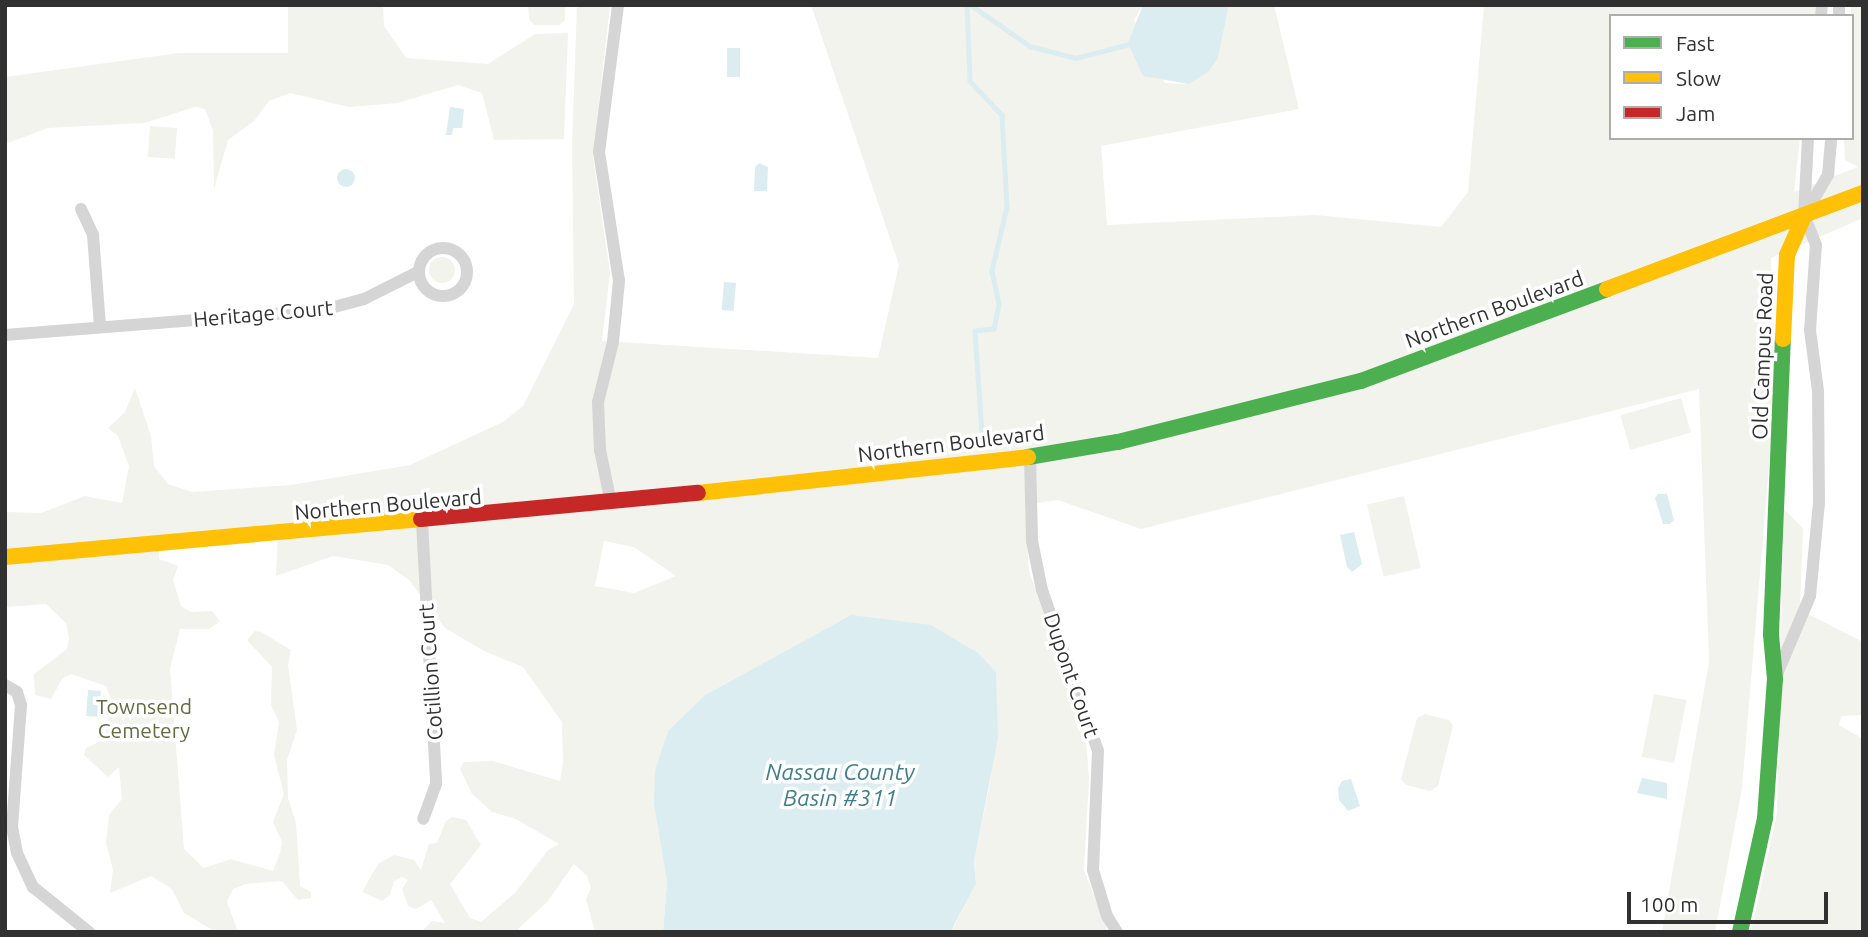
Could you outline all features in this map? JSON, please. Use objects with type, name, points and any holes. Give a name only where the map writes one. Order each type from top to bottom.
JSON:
[{"type":"main road","name":"Northern Boulevard","points":[[5,557],[422,522],[1030,457],[1204,423],[1361,381],[1863,193]]},
{"type":"main road","name":"Old Campus Road","points":[[1740,932],[1765,818],[1775,679],[1770,634],[1787,255],[1804,216]]},
{"type":"street","points":[[611,503],[600,450],[598,402],[614,342],[619,281],[599,152],[618,5]]},
{"type":"street","points":[[1804,216],[1808,140]]},
{"type":"street","points":[[1804,216],[1828,175],[1831,140]]},
{"type":"street","points":[[81,209],[93,235],[100,325]]},
{"type":"street","name":"Old Campus Road","points":[[1775,679],[1810,596],[1819,503],[1818,391],[1810,330],[1816,245],[1804,216]]},
{"type":"street","name":"Heritage Court","points":[[5,335],[100,325],[323,310],[364,299],[418,272]]},
{"type":"street","name":"Dupont Court","points":[[1030,457],[1032,541],[1042,590],[1098,751],[1093,870],[1107,916],[1117,932]]},
{"type":"street","name":"Cotillion Court","points":[[422,522],[436,783],[423,820]]},
{"type":"street","points":[[5,685],[17,692],[21,705],[12,827],[16,853],[33,887],[89,932]]},
{"type":"green space","points":[[288,5],[383,5],[384,26],[406,58],[488,64],[535,34],[568,33],[564,139],[494,140],[482,93],[458,85],[398,103],[349,107],[290,93],[269,101],[254,121],[228,140],[214,189],[213,131],[205,109],[195,107],[144,123],[48,128],[5,144],[5,77],[179,53],[288,53]]},
{"type":"green space","points":[[528,5],[565,5],[565,20],[560,25],[534,25],[529,19]]},
{"type":"green space","name":"Townsend Cemetery","points":[[577,5],[610,5],[593,156],[610,273],[602,341],[878,358],[899,265],[811,5],[1143,5],[1134,20],[1165,83],[1189,84],[1218,58],[1229,5],[1274,5],[1299,109],[1101,146],[1107,225],[1315,215],[1441,227],[1468,192],[1484,5],[1816,5],[1815,14],[1609,14],[1609,140],[1800,140],[1794,192],[1858,167],[1845,160],[1844,140],[1854,140],[1854,14],[1851,14],[1851,5],[1863,5],[1863,218],[1771,258],[1774,406],[1742,788],[1715,932],[1662,932],[1709,662],[1699,389],[1141,529],[1058,500],[1025,505],[1029,571],[1086,739],[1089,778],[1084,870],[1108,932],[951,932],[976,884],[974,862],[991,777],[851,615],[705,695],[668,731],[654,805],[667,881],[663,932],[595,932],[586,899],[591,888],[587,876],[574,864],[547,902],[515,932],[276,932],[423,930],[432,921],[445,923],[431,900],[416,909],[408,906],[402,889],[408,880],[402,877],[394,881],[390,895],[382,901],[362,892],[378,864],[394,855],[414,860],[421,870],[429,844],[437,843],[446,821],[452,817],[466,820],[481,845],[450,884],[470,918],[481,922],[515,893],[548,850],[559,844],[516,819],[492,812],[472,794],[460,769],[464,762],[493,761],[560,781],[563,763],[562,722],[523,667],[484,651],[445,628],[409,580],[388,565],[333,556],[276,576],[278,535],[159,546],[159,559],[178,566],[173,580],[181,606],[191,612],[212,611],[220,621],[209,629],[180,629],[170,669],[184,849],[204,868],[231,859],[273,871],[280,853],[282,842],[273,822],[284,794],[274,755],[279,722],[271,705],[272,667],[247,640],[255,631],[261,632],[291,650],[288,665],[297,730],[287,760],[288,798],[296,823],[300,886],[311,892],[311,898],[298,900],[282,881],[245,884],[233,889],[227,902],[238,932],[216,932],[184,913],[172,889],[151,876],[110,893],[113,870],[106,843],[109,815],[122,799],[119,767],[108,777],[84,755],[86,748],[105,739],[111,700],[106,686],[71,674],[62,679],[51,699],[35,695],[34,674],[67,649],[69,638],[66,623],[46,604],[5,607],[5,512],[41,513],[85,496],[122,503],[129,466],[118,436],[108,428],[125,412],[135,388],[151,436],[154,466],[168,484],[192,492],[291,485],[410,465],[503,422],[523,406],[574,304],[572,146]],"holes":[[[604,541],[634,547],[676,576],[634,593],[595,586]]]},
{"type":"green space","points":[[150,126],[177,128],[175,159],[148,157]]},
{"type":"green space","points":[[442,257],[451,261],[455,270],[451,279],[442,283],[433,279],[429,270],[433,261]]},
{"type":"green space","points":[[1681,398],[1691,433],[1630,450],[1620,415]]},
{"type":"green space","points":[[1404,496],[1421,568],[1384,577],[1367,505]]},
{"type":"green space","points":[[1784,509],[1803,528],[1800,610],[1863,642],[1863,715],[1841,716],[1839,725],[1863,739],[1863,932],[1751,932],[1777,813]]},
{"type":"green space","points":[[1654,694],[1686,700],[1674,763],[1642,757]]},
{"type":"green space","points":[[1425,714],[1449,720],[1453,726],[1438,786],[1430,791],[1406,785],[1401,779],[1417,718]]},
{"type":"water","points":[[1143,5],[1229,5],[1218,58],[1209,71],[1189,84],[1143,76],[1128,43]]},
{"type":"water","points":[[727,48],[740,48],[740,77],[727,77]]},
{"type":"water","points":[[450,107],[464,109],[462,128],[453,128],[452,135],[446,135]]},
{"type":"water","points":[[759,163],[768,167],[767,191],[754,191],[755,167]]},
{"type":"water","points":[[346,169],[352,172],[355,178],[352,184],[346,187],[340,184],[337,178],[340,172]]},
{"type":"water","points":[[724,282],[736,283],[734,311],[722,310]]},
{"type":"water","points":[[1658,494],[1667,494],[1674,520],[1670,524],[1663,524],[1655,498]]},
{"type":"water","points":[[1354,532],[1362,564],[1352,572],[1347,567],[1340,535]]},
{"type":"water","name":"Nassau County Basin #311","points":[[851,615],[931,625],[978,653],[996,672],[998,738],[974,862],[976,884],[951,932],[663,932],[667,881],[654,805],[655,771],[668,731],[705,695]]},
{"type":"water","points":[[88,690],[101,691],[99,717],[86,716]]},
{"type":"water","points":[[1642,778],[1667,783],[1667,799],[1637,793]]},
{"type":"water","points":[[1351,779],[1360,806],[1348,811],[1339,800],[1338,789],[1342,781]]},
{"type":"waterway","points":[[967,5],[970,81],[1002,115],[1007,207],[992,271],[999,304],[994,329],[975,331],[982,435]]},
{"type":"waterway","points":[[971,5],[1030,46],[1076,58],[1133,43]]},
{"type":"traffic: fast","points":[[1028,457],[1118,442],[1361,381],[1607,289]]},
{"type":"traffic: fast","points":[[1740,932],[1765,818],[1775,679],[1771,634],[1783,339]]},
{"type":"traffic: slow","points":[[1607,289],[1863,193]]},
{"type":"traffic: slow","points":[[1783,339],[1787,255],[1804,216]]},
{"type":"traffic: slow","points":[[698,493],[1028,457]]},
{"type":"traffic: slow","points":[[5,557],[421,519]]},
{"type":"traffic: jam","points":[[421,519],[698,493]]}]
